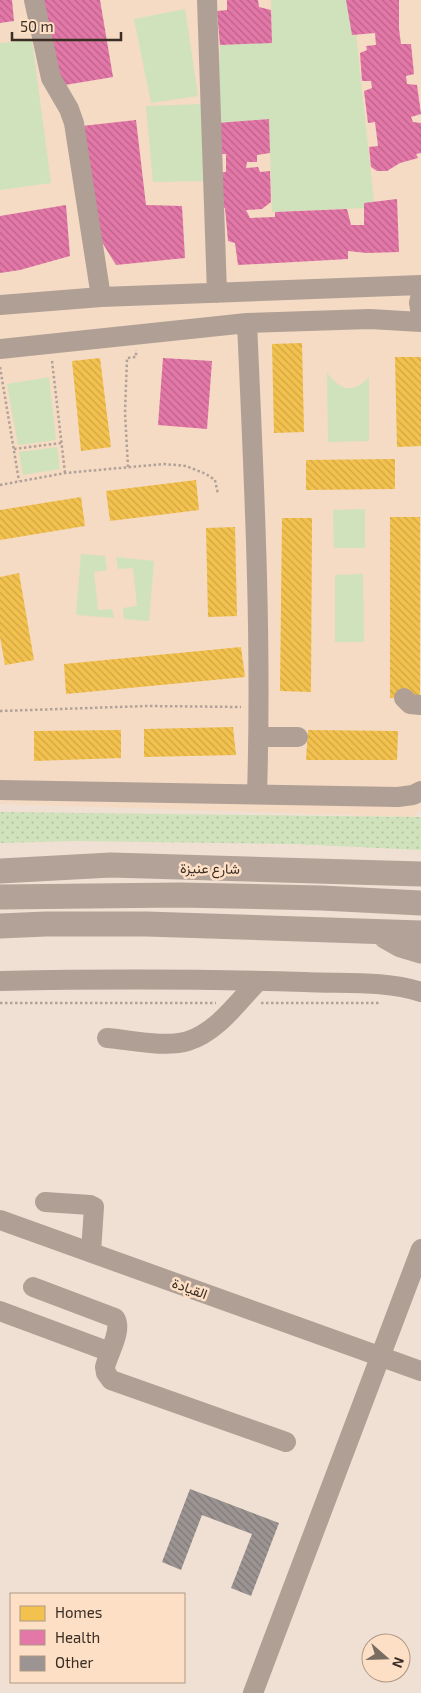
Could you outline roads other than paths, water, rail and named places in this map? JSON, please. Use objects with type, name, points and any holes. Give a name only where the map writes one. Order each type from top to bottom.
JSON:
[{"type":"main road","points":[[390,872],[401,866],[421,860]]},
{"type":"main road","name":"شارع عنيزة","points":[[0,871],[111,865],[421,874]]},
{"type":"main road","points":[[0,898],[180,895],[322,898],[421,903]]},
{"type":"main road","points":[[0,926],[136,924],[377,930],[421,933]]},
{"type":"main road","points":[[377,930],[401,944],[421,951]]},
{"type":"street","points":[[34,0],[51,78],[69,109],[74,123],[101,297]]},
{"type":"street","points":[[207,0],[217,292]]},
{"type":"street","points":[[0,305],[101,297],[421,285]]},
{"type":"street","points":[[421,294],[418,303],[421,314]]},
{"type":"street","points":[[0,349],[247,323],[370,319],[421,322]]},
{"type":"street","points":[[247,323],[255,500],[259,737],[256,794]]},
{"type":"street","points":[[259,737],[298,737]]},
{"type":"street","points":[[0,790],[398,797],[421,792]]},
{"type":"street","points":[[0,981],[258,981],[388,985],[421,992]]},
{"type":"street","points":[[107,1038],[166,1043],[187,1041],[205,1033],[258,981]]},
{"type":"street","points":[[46,1202],[90,1205],[94,1207],[91,1252]]},
{"type":"street","name":"القيادة","points":[[0,1220],[421,1371]]},
{"type":"street","points":[[253,1693],[421,1249]]},
{"type":"street","points":[[33,1286],[112,1316],[118,1321],[118,1329],[105,1367],[106,1373],[111,1380],[286,1442]]},
{"type":"street","points":[[66,1335],[78,1304]]},
{"type":"street","points":[[0,1311],[110,1352]]}]
